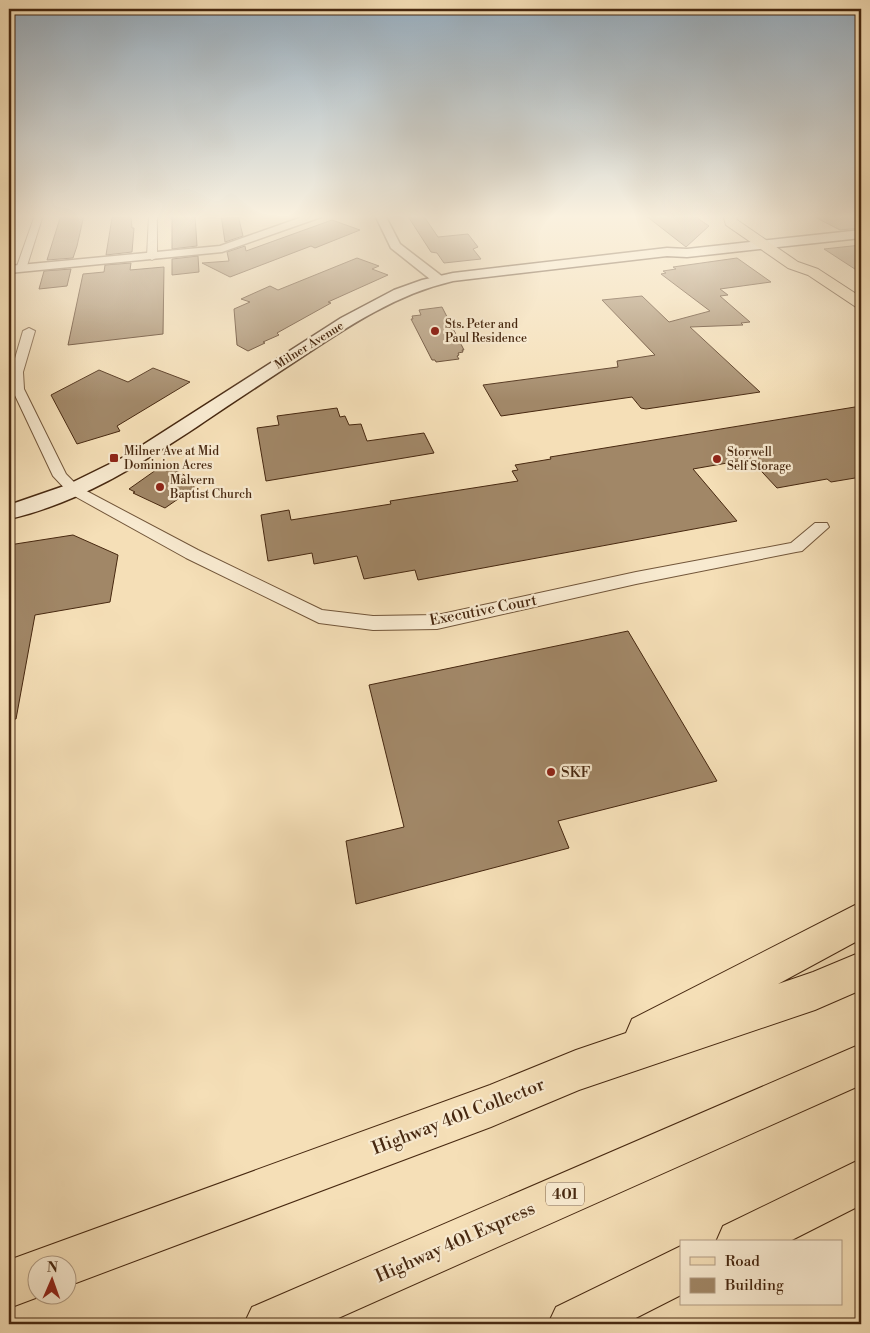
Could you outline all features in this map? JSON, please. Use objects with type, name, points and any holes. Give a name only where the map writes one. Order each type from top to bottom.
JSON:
[{"type":"main road","name":"Milner Avenue","points":[[9,512],[74,490],[131,461],[277,365],[379,302],[399,293],[439,280],[459,277]]},
{"type":"main road","points":[[821,277],[860,305]]},
{"type":"main road","points":[[576,1070],[861,920]]},
{"type":"main road","name":"Highway 401 Collector","points":[[78,1258],[491,1106],[576,1070],[815,992],[861,971]]},
{"type":"main road","name":"Highway 401 Express","points":[[269,1324],[861,1064]]},
{"type":"main road","points":[[743,1240],[861,1181]]},
{"type":"main road","points":[[573,1324],[680,1270]]},
{"type":"main road","points":[[9,1284],[28,1277]]},
{"type":"street","points":[[435,277],[439,280]]},
{"type":"street","points":[[29,331],[17,372],[18,389],[60,476],[74,490]]},
{"type":"street","name":"Executive Court","points":[[74,490],[192,554],[318,616],[373,623],[438,622],[796,546],[821,527]]},
{"type":"building","points":[[42,277],[69,277],[67,286],[39,289]]},
{"type":"building","points":[[82,277],[164,277],[163,334],[68,345]]},
{"type":"building","points":[[310,277],[383,277],[328,302],[331,303],[277,333],[279,335],[248,351],[237,345],[234,309],[250,302],[241,299],[270,286],[278,290]]},
{"type":"building","points":[[665,277],[764,277],[771,282],[720,289],[728,295],[720,296],[750,322],[741,323],[743,325],[690,327],[760,392],[646,409],[641,408],[632,397],[501,416],[483,385],[618,367],[617,361],[655,355],[602,300],[642,296],[669,322],[710,311]]},
{"type":"building","name":"Sts. Peter and Paul Residence","points":[[442,307],[464,350],[458,353],[459,359],[436,362],[432,360],[411,319],[413,319],[412,316],[421,315],[419,310]]},
{"type":"building","points":[[153,368],[190,382],[117,426],[120,431],[77,444],[51,395],[99,370],[128,382]]},
{"type":"building","points":[[861,406],[861,477],[831,482],[827,479],[777,488],[750,459],[693,469],[737,521],[418,580],[415,570],[364,579],[357,556],[314,564],[312,553],[268,561],[261,515],[289,510],[291,520],[391,504],[390,501],[518,481],[512,471],[518,470],[515,465],[551,459],[550,457]]},
{"type":"building","points":[[337,408],[340,417],[345,416],[349,425],[361,424],[367,441],[424,433],[434,453],[266,481],[257,428],[279,425],[277,416]]},
{"type":"building","points":[[163,465],[193,479],[194,488],[165,508],[133,493],[135,492],[129,489]]},
{"type":"building","points":[[73,535],[118,555],[110,602],[35,615],[16,719],[9,719],[9,545]]},
{"type":"building","name":"SKF","points":[[628,631],[717,781],[558,821],[569,848],[356,904],[346,841],[404,827],[369,685]]},
{"type":"place","name":"Sts. Peter and Paul Residence","points":[[435,331]]},
{"type":"place","name":"Milner Ave at Mid Dominion Acres","points":[[114,458]]},
{"type":"place","name":"Storwell Self Storage","points":[[717,459]]},
{"type":"place","name":"Malvern Baptist Church","points":[[160,487]]},
{"type":"place","name":"SKF","points":[[551,772]]}]
